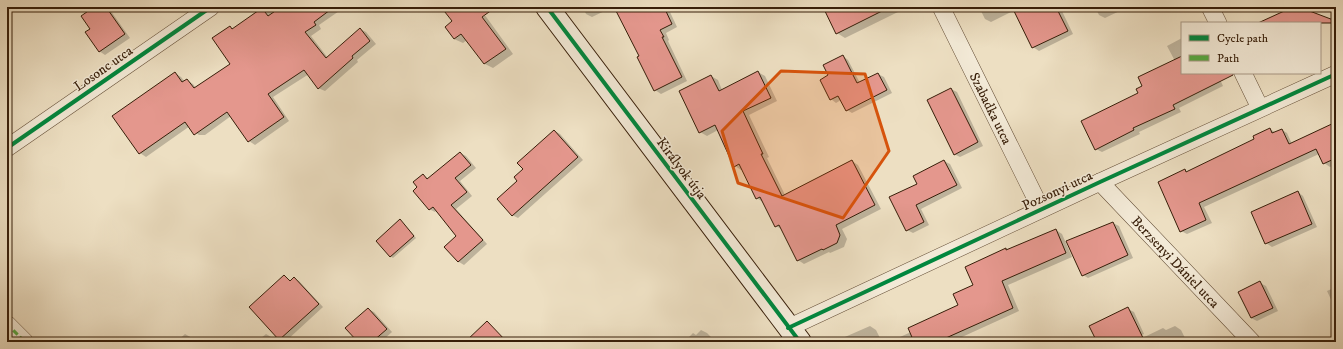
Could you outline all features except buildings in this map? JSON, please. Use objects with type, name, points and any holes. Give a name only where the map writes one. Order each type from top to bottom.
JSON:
[{"type":"street","name":"Losonc utca","points":[[7,148],[211,7]]},
{"type":"street","name":"Királyok útja","points":[[547,7],[794,335]]},
{"type":"street","name":"Szabadka utca","points":[[941,7],[1041,209]]},
{"type":"street","points":[[1210,7],[1218,22]]},
{"type":"street","points":[[1243,74],[1260,108]]},
{"type":"street","name":"Pozsonyi utca","points":[[794,335],[1041,209],[1336,74]]},
{"type":"street","name":"Berzsenyi Dániel utca","points":[[1100,182],[1252,342]]},
{"type":"street","points":[[7,324],[25,342]]},
{"type":"highlighted area","points":[[781,71],[865,74],[889,151],[843,218],[738,183],[722,131]]},
{"type":"marked path","points":[[7,324],[25,342]]},
{"type":"cycle path","points":[[7,148],[211,7]]},
{"type":"cycle path","points":[[547,7],[800,342]]},
{"type":"cycle path","points":[[788,328],[1100,182],[1336,74]]}]
